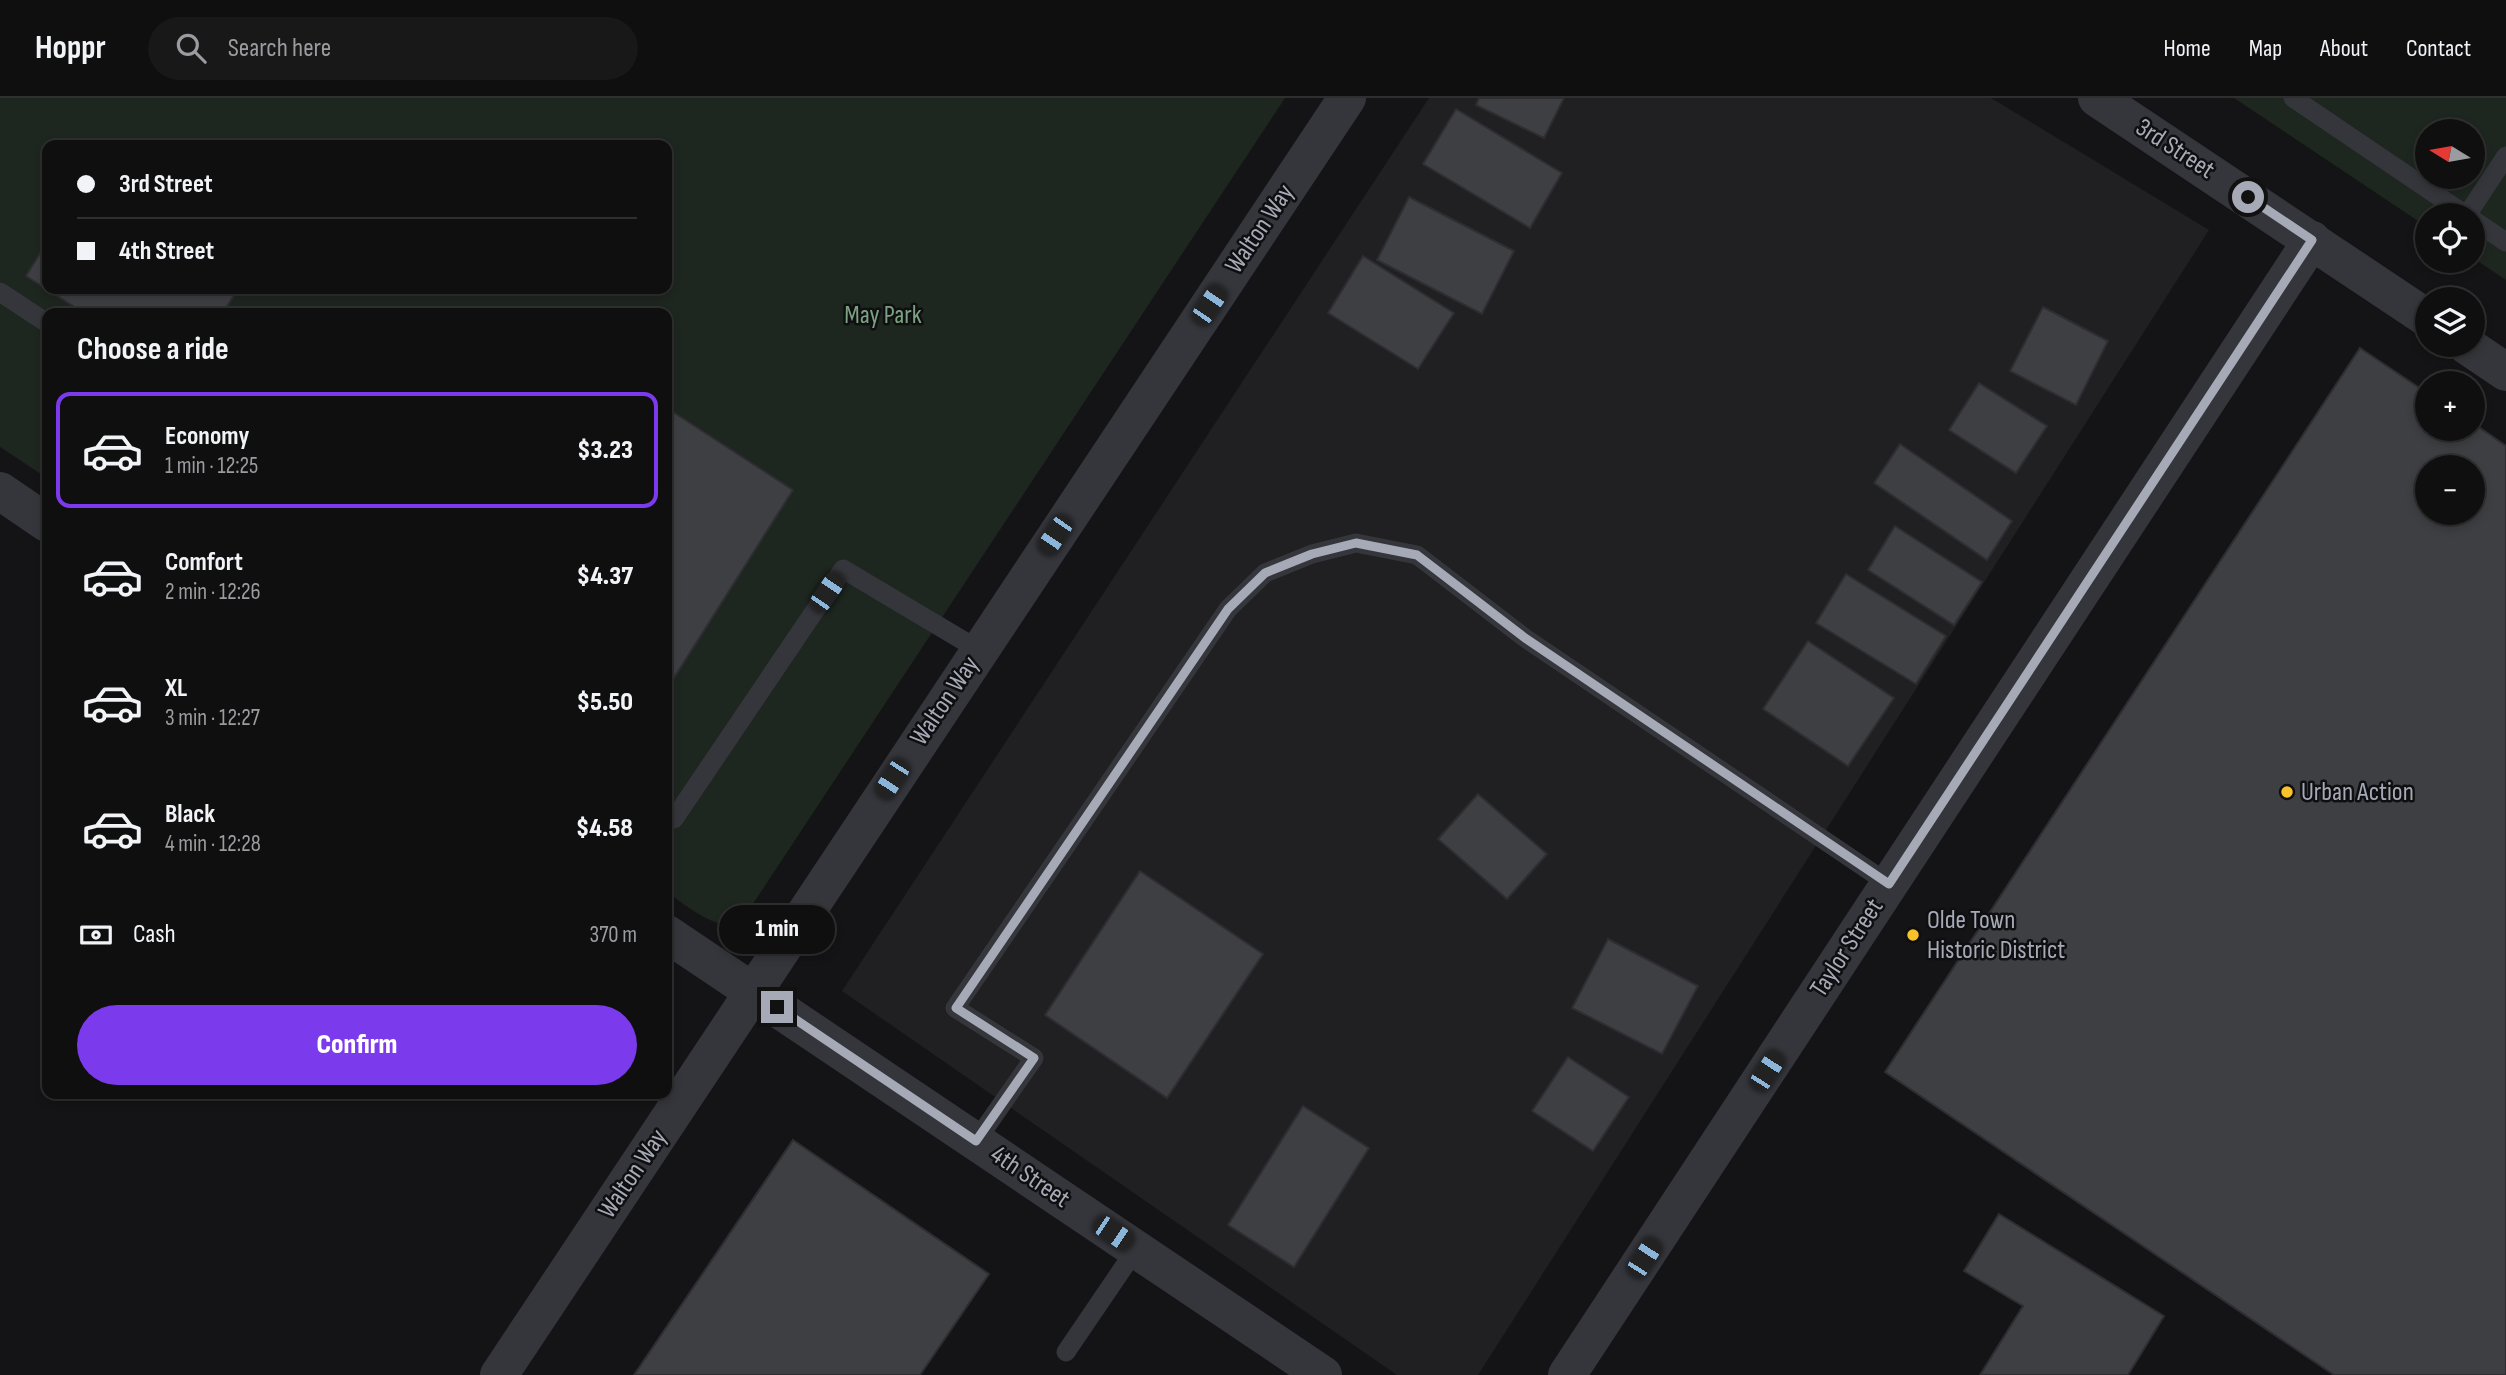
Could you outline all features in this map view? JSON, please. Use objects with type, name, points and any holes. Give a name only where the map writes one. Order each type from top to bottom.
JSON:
[{"type":"street","name":"Walton Way","points":[[499,1375],[1347,98]]},
{"type":"street","name":"3rd Street","points":[[2096,98],[2415,310]]},
{"type":"street","name":"Taylor Street","points":[[1567,1375],[2312,240]]},
{"type":"street","points":[[2484,357],[2506,372]]},
{"type":"street","points":[[0,491],[42,520]]},
{"type":"street","name":"4th Street","points":[[672,936],[1324,1375]]},
{"type":"lane","points":[[2293,98],[2449,203]]},
{"type":"lane","points":[[2475,203],[2506,156]]},
{"type":"lane","points":[[2485,228],[2506,242]]},
{"type":"lane","points":[[0,292],[42,320]]},
{"type":"lane","points":[[976,1141],[1034,1058],[956,1008],[1228,609],[1265,573],[1312,554],[1356,543],[1417,555],[1525,638],[1889,884]]},
{"type":"lane","points":[[674,819],[843,569],[979,650]]},
{"type":"lane","points":[[1066,1352],[1136,1249]]},
{"type":"shaded area","points":[[1429,98],[1991,98],[2209,230],[1478,1375],[1397,1375],[842,991]]},
{"type":"green space","name":"May Park","points":[[0,98],[1285,98],[739,925],[720,924],[710,920],[672,896],[672,308],[42,308],[42,475],[0,447]]},
{"type":"green space","points":[[2234,98],[2506,98],[2506,280],[2485,266],[2485,203],[2415,203],[2415,219]]},
{"type":"building","points":[[1479,98],[1564,98],[1544,138],[1476,105]]},
{"type":"building","points":[[1456,109],[1562,173],[1530,228],[1423,164]]},
{"type":"building","points":[[1409,197],[1514,251],[1482,314],[1377,260]]},
{"type":"building","points":[[42,250],[42,286],[26,276]]},
{"type":"building","points":[[1363,256],[1454,313],[1418,369],[1328,313]]},
{"type":"building","points":[[54,294],[235,294],[226,308],[76,308]]},
{"type":"building","points":[[2043,307],[2108,341],[2076,405],[2010,371]]},
{"type":"building","name":"Urban Action","points":[[2360,348],[2415,385],[2415,441],[2485,441],[2485,431],[2506,446],[2506,1375],[2334,1375],[1885,1072]]},
{"type":"building","points":[[1979,383],[2047,426],[2016,473],[1949,430]]},
{"type":"building","points":[[672,411],[793,490],[672,681]]},
{"type":"building","points":[[1900,444],[2012,521],[1987,560],[1874,483]]},
{"type":"building","points":[[1895,526],[1982,582],[1954,625],[1868,570]]},
{"type":"building","points":[[1846,574],[1946,636],[1916,684],[1816,623]]},
{"type":"building","points":[[1808,641],[1894,698],[1848,766],[1763,709]]},
{"type":"building","points":[[1478,794],[1547,854],[1507,899],[1438,839]]},
{"type":"building","points":[[1140,871],[1263,954],[1167,1098],[1045,1015]]},
{"type":"building","points":[[1608,939],[1698,986],[1662,1054],[1572,1008]]},
{"type":"building","points":[[1568,1057],[1629,1097],[1593,1151],[1532,1111]]},
{"type":"building","points":[[1303,1106],[1369,1148],[1294,1267],[1228,1225]]},
{"type":"building","points":[[793,1140],[989,1274],[920,1375],[634,1375]]},
{"type":"building","points":[[1999,1214],[2164,1316],[2128,1375],[1980,1375],[2023,1306],[1964,1271]]},
{"type":"place","name":"Urban Action","points":[[2287,792]]},
{"type":"place","name":"Olde Town Historic District","points":[[1913,935]]},
{"type":"route","points":[[777,1007],[976,1141],[1034,1058],[956,1008],[1228,609],[1265,573],[1312,554],[1356,543],[1417,555],[1525,638],[1889,884],[2312,240],[2248,197]]}]
